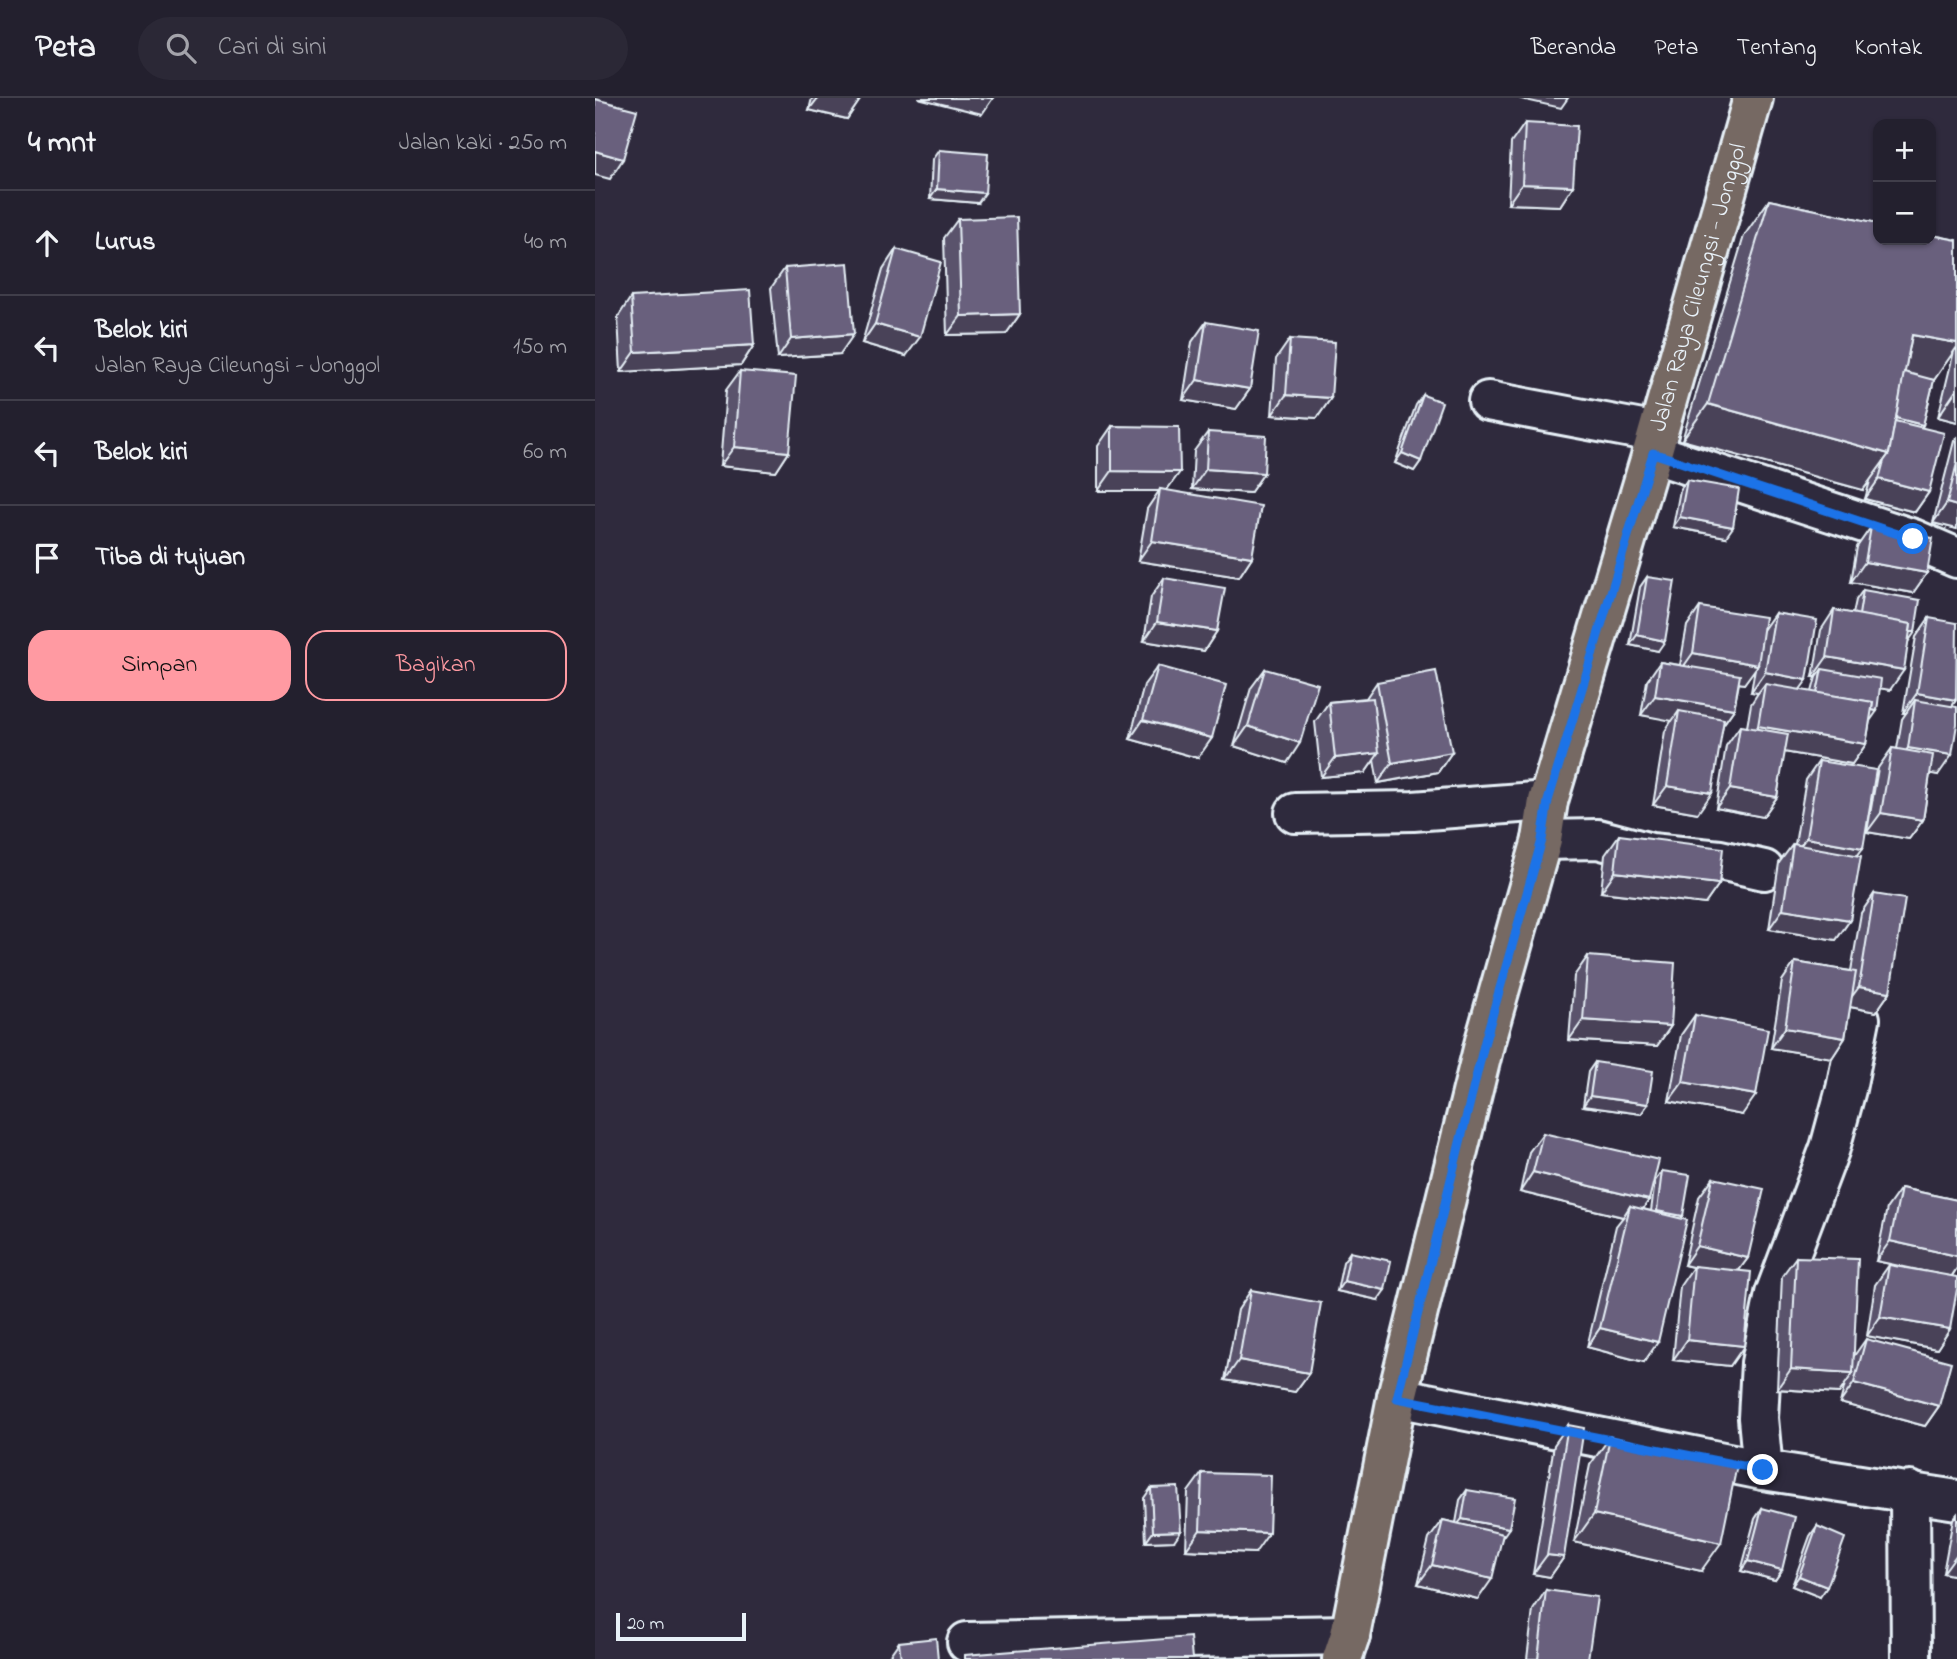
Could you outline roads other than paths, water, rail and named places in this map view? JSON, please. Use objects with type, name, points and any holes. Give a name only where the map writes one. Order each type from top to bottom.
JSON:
[{"type":"main road","name":"Jalan Raya Cileungsi - Jonggol","points":[[1346,1647],[1397,1398],[1485,1041],[1542,840],[1548,801],[1655,443],[1753,98]]},
{"type":"street","points":[[1488,401],[1655,443],[1957,558]]},
{"type":"street","points":[[1295,813],[1413,811],[1548,801]]},
{"type":"street","points":[[1542,840],[1598,839],[1651,853],[1720,860],[1764,870]]},
{"type":"street","points":[[1763,1470],[1758,1418],[1761,1363],[1775,1294],[1830,1148],[1846,1089],[1860,1019]]},
{"type":"street","points":[[1397,1398],[1763,1470],[1957,1500]]},
{"type":"street","points":[[1910,1491],[1911,1659]]},
{"type":"street","points":[[967,1642],[1200,1649],[1346,1647]]}]
